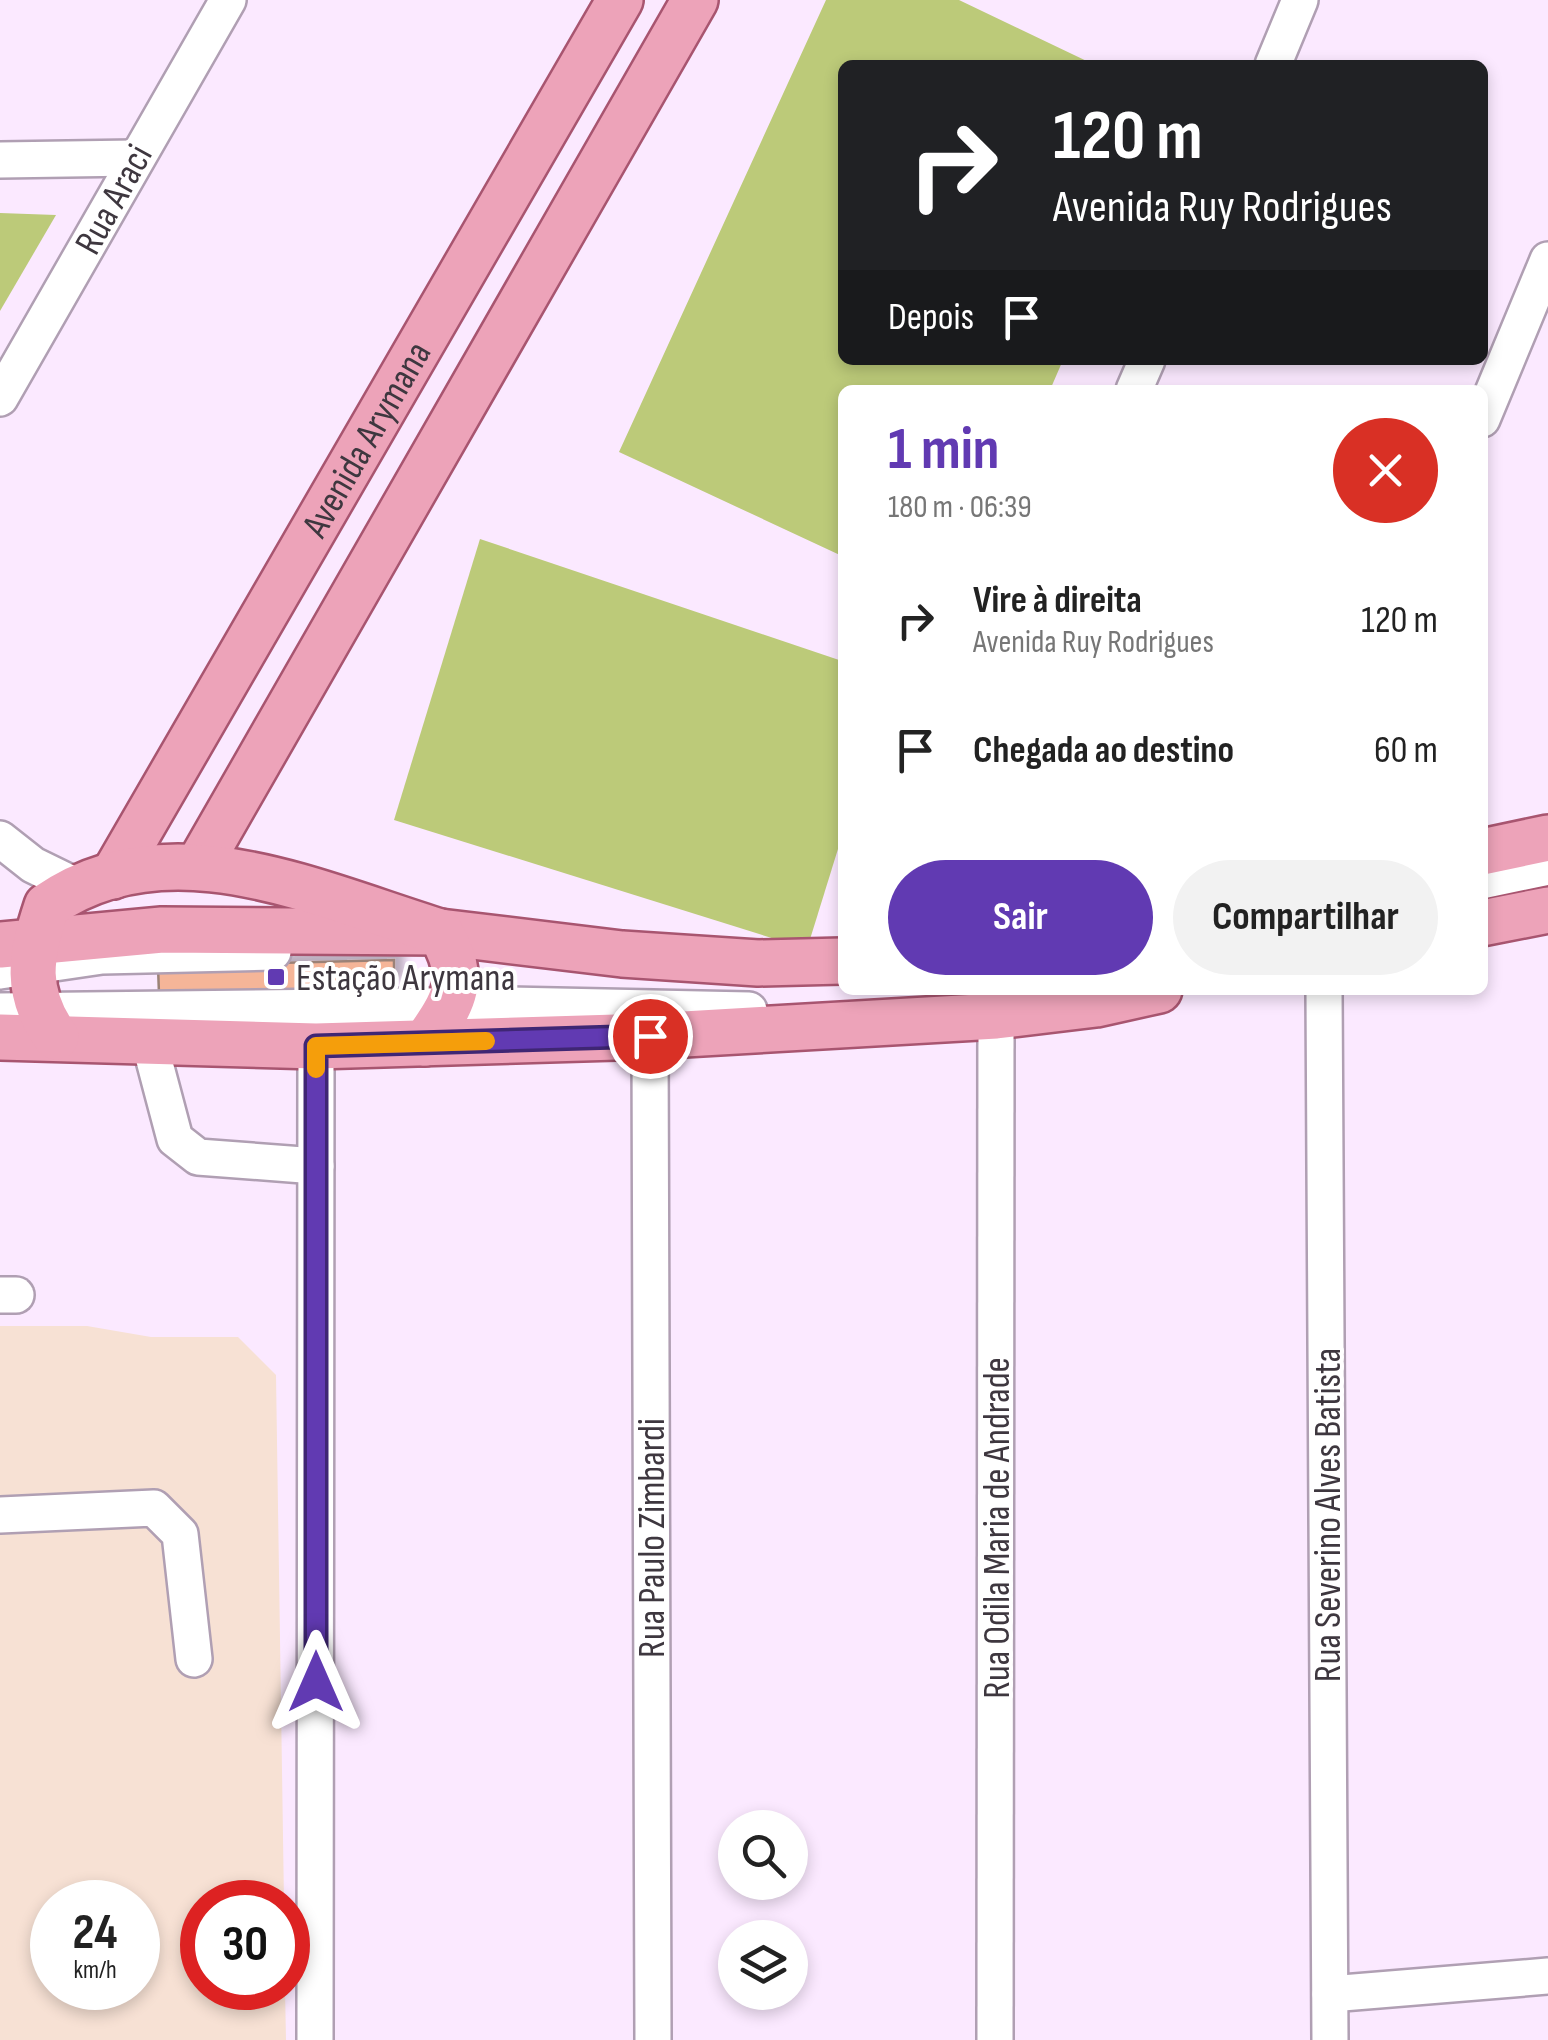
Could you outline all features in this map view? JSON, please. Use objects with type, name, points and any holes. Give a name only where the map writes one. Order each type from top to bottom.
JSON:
[{"type":"main road","name":"Avenida Arymana","points":[[17,955],[47,906],[94,881],[620,0]]},
{"type":"main road","name":"Avenida Arymana","points":[[199,865],[695,0]]},
{"type":"main road","points":[[1488,851],[1548,838]]},
{"type":"main road","points":[[94,881],[199,865],[252,874],[447,943]]},
{"type":"main road","points":[[1488,921],[1548,910]]},
{"type":"main road","points":[[31,1020],[17,955],[162,930],[758,963],[838,961]]},
{"type":"main road","points":[[425,1042],[451,1006],[458,978],[447,943]]},
{"type":"main road","points":[[0,1037],[31,1020],[149,1041],[316,1046],[650,1036],[996,1016],[1136,995]]},
{"type":"street","name":"Rua Araci","points":[[0,398],[228,0]]},
{"type":"street","points":[[1275,60],[1300,0]]},
{"type":"street","points":[[0,160],[136,158]]},
{"type":"street","points":[[1488,405],[1548,260]]},
{"type":"street","points":[[0,839],[32,864],[94,881]]},
{"type":"street","points":[[1488,880],[1548,867]]},
{"type":"street","points":[[1488,905],[1548,893]]},
{"type":"street","points":[[447,943],[696,979],[838,983]]},
{"type":"street","points":[[31,1020],[451,1006],[792,1009],[989,995]]},
{"type":"street","name":"Rua Severino Alves Batista","points":[[1324,995],[1330,2040]]},
{"type":"street","name":"Rua Odila Maria de Andrade","points":[[995,2040],[996,1016]]},
{"type":"street","name":"Rua Paulo Zimbardi","points":[[650,1036],[654,2040]]},
{"type":"street","points":[[149,1041],[174,1138],[198,1157],[316,1166]]},
{"type":"street","points":[[315,2040],[316,1046]]},
{"type":"street","points":[[0,1515],[154,1508],[180,1534],[194,1659]]},
{"type":"street","points":[[1330,1994],[1548,1976]]},
{"type":"shaded area","points":[[0,1326],[87,1326],[151,1337],[238,1337],[276,1375],[284,1880],[180,1880],[180,2010],[285,2010],[286,2040],[0,2040]]},
{"type":"green space","points":[[826,0],[959,0],[1085,60],[838,60],[838,365],[1061,365],[1052,385],[838,385],[838,554],[619,452]]},
{"type":"green space","points":[[0,213],[56,215],[0,311]]},
{"type":"green space","points":[[480,539],[838,660],[838,849],[807,949],[394,820]]},
{"type":"building","name":"Estação Arymana","points":[[394,960],[394,988],[159,994],[158,966]]},
{"type":"slow traffic","points":[[316,1069],[316,1046],[486,1041]]},
{"type":"place","name":"Estação Arymana","points":[[276,977]]},
{"type":"route","points":[[316,1682],[316,1046],[650,1036]]}]
